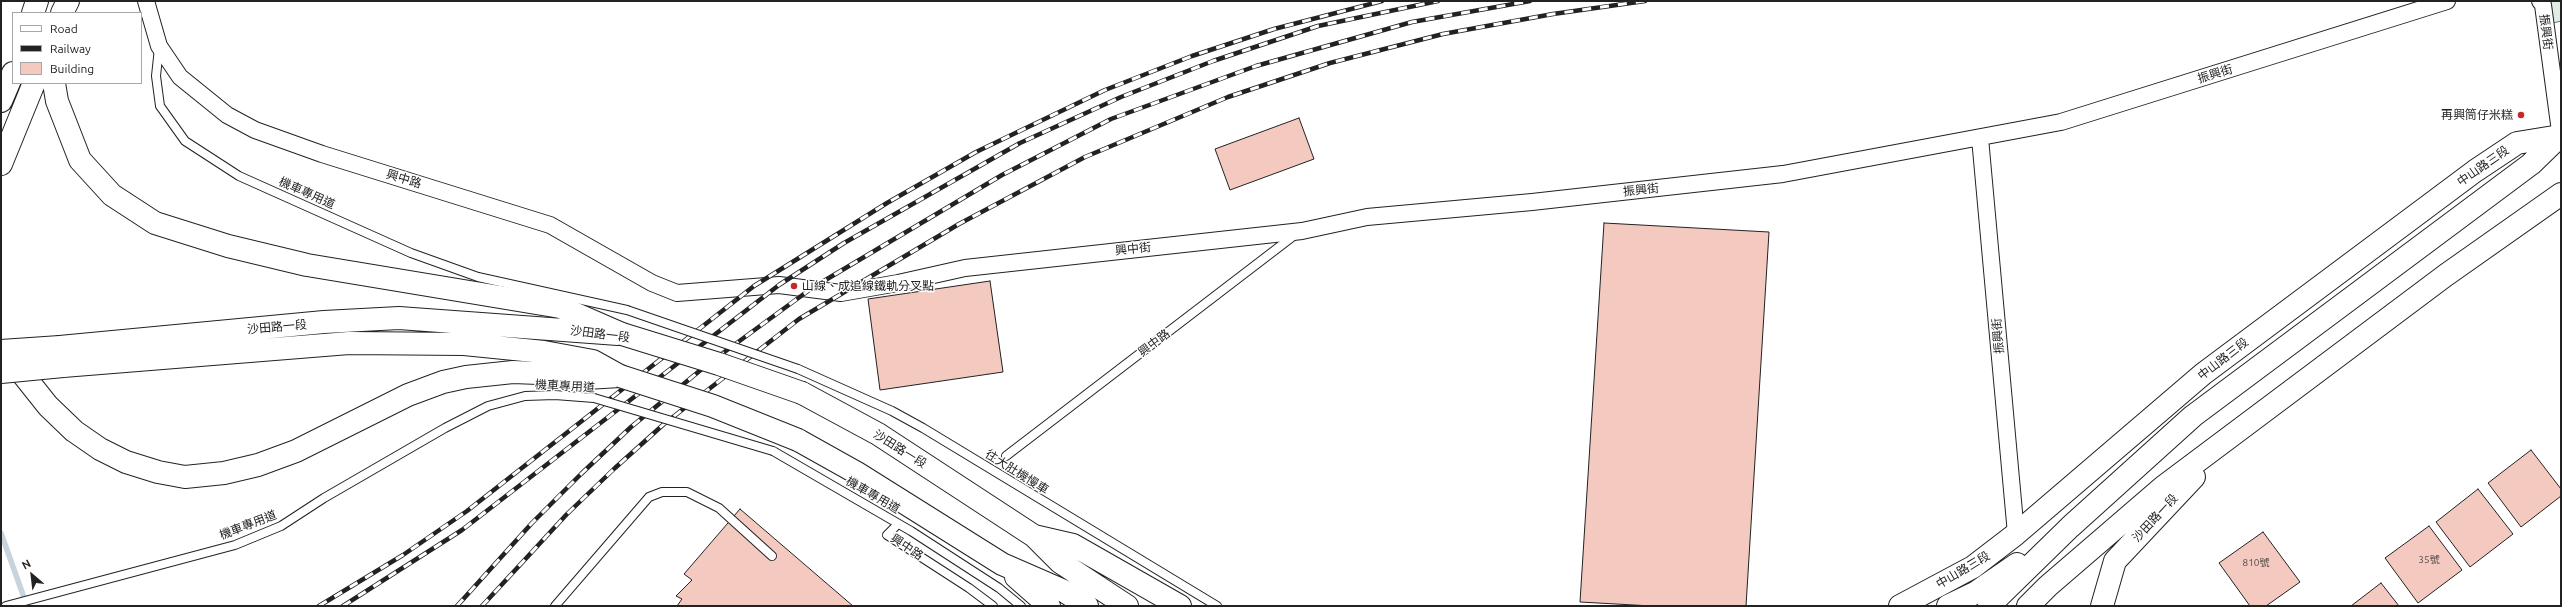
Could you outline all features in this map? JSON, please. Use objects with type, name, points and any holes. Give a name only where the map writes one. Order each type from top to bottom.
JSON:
[{"type":"main road","points":[[33,12],[37,1]]},
{"type":"main road","points":[[47,12],[51,1]]},
{"type":"main road","points":[[62,12],[68,1]]},
{"type":"main road","points":[[1,164],[34,84]]},
{"type":"main road","points":[[54,84],[57,101],[80,160],[112,195],[155,223],[228,246],[307,265],[441,286],[560,308],[622,334]]},
{"type":"main road","points":[[1989,606],[2070,527],[2193,416],[2531,164],[2561,136]]},
{"type":"main road","name":"中山路三段","points":[[1900,606],[1973,567],[2016,534],[2203,374],[2475,171],[2517,142],[2561,136]]},
{"type":"main road","points":[[2028,606],[2048,586],[2163,487],[2227,441],[2440,279],[2561,194]]},
{"type":"main road","name":"沙田路一段","points":[[1,372],[62,356],[399,318],[622,334],[719,364],[802,393],[878,434],[1034,536],[1060,562],[1127,606]]},
{"type":"main road","name":"沙田路一段","points":[[1,351],[62,356],[349,343],[464,344],[544,352],[592,361],[620,376],[713,406],[798,440],[857,473],[1002,564],[1064,591],[1087,606]]},
{"type":"main road","points":[[1,344],[48,406],[74,431],[100,449],[126,462],[158,472],[185,476],[224,473],[258,465],[296,451],[408,395],[443,382],[466,377],[513,372],[564,374],[586,378],[620,376]]},
{"type":"main road","name":"沙田路一段","points":[[2102,606],[2115,561],[2227,441]]},
{"type":"main road","points":[[1948,606],[1975,593],[2070,527]]},
{"type":"main road","points":[[1034,536],[1072,545],[1180,606]]},
{"type":"main road","name":"沙田路一段","points":[[1002,564],[1049,606]]},
{"type":"street","name":"興中路","points":[[146,1],[159,46],[180,77],[228,115],[256,130],[322,154],[550,224],[652,283],[676,293],[779,285],[841,293],[898,283],[965,268]]},
{"type":"street","name":"振興街","points":[[1302,230],[1367,216],[1532,202],[1783,174],[2061,122],[2447,1]]},
{"type":"street","name":"振興街","points":[[2540,1],[2543,5],[2561,136]]},
{"type":"street","name":"振興街","points":[[1980,138],[2016,534]]},
{"type":"street","name":"興中街","points":[[965,268],[1302,230]]},
{"type":"lane","name":"機車專用道","points":[[159,46],[156,76],[160,106],[185,141],[239,176],[412,253],[478,277],[627,310],[798,369]]},
{"type":"lane","name":"興中路","points":[[1006,456],[1302,230]]},
{"type":"lane","name":"往大肚機慢車","points":[[798,369],[892,411],[923,428],[1217,606]]},
{"type":"lane","name":"機車專用道","points":[[6,606],[235,545],[282,526],[331,494],[488,406],[524,396],[555,395],[594,398],[773,451],[911,531],[998,588],[1021,606]]},
{"type":"lane","points":[[555,606],[649,497],[662,492],[687,492],[719,508],[772,556]]},
{"type":"lane","name":"興中路","points":[[895,527],[887,535],[994,606]]},
{"type":"green space","points":[[2536,1],[2561,1],[2561,21],[2541,26]]},
{"type":"building","points":[[1299,118],[1314,159],[1230,190],[1215,149]]},
{"type":"building","points":[[1604,223],[1769,232],[1746,606],[1652,606],[1580,602]]},
{"type":"building","points":[[990,281],[1003,372],[880,390],[868,299]]},
{"type":"building","points":[[2531,450],[2561,489],[2561,496],[2521,527],[2488,483]]},
{"type":"building","points":[[2478,489],[2513,534],[2470,567],[2436,522]]},
{"type":"building","points":[[740,509],[853,606],[677,606],[682,599],[676,596],[692,580],[684,574]]},
{"type":"building","points":[[2429,526],[2462,570],[2418,603],[2385,558]]},
{"type":"building","points":[[2263,532],[2300,582],[2266,606],[2250,606],[2219,563]]},
{"type":"building","points":[[2381,583],[2399,606],[2351,606]]},
{"type":"waterway","points":[[1,533],[27,606]]},
{"type":"railway","points":[[319,606],[403,555],[467,511],[754,286],[887,203],[976,152],[1105,90],[1192,56],[1274,29],[1382,1]]},
{"type":"railway","points":[[343,606],[462,530],[779,285],[844,243],[1020,143],[1121,97],[1213,61],[1318,26],[1438,1]]},
{"type":"railway","points":[[457,606],[532,523],[581,474],[631,427],[708,364],[812,288],[1002,175],[1111,119],[1256,66],[1412,22],[1530,1]]},
{"type":"railway","points":[[482,606],[567,514],[615,468],[664,424],[799,319],[959,224],[1085,157],[1228,97],[1330,63],[1443,34],[1553,14],[1645,1]]},
{"type":"place","name":"再興筒仔米糕","points":[[2521,115]]},
{"type":"place","name":"山線、成追線鐵軌分叉點","points":[[794,286]]}]
